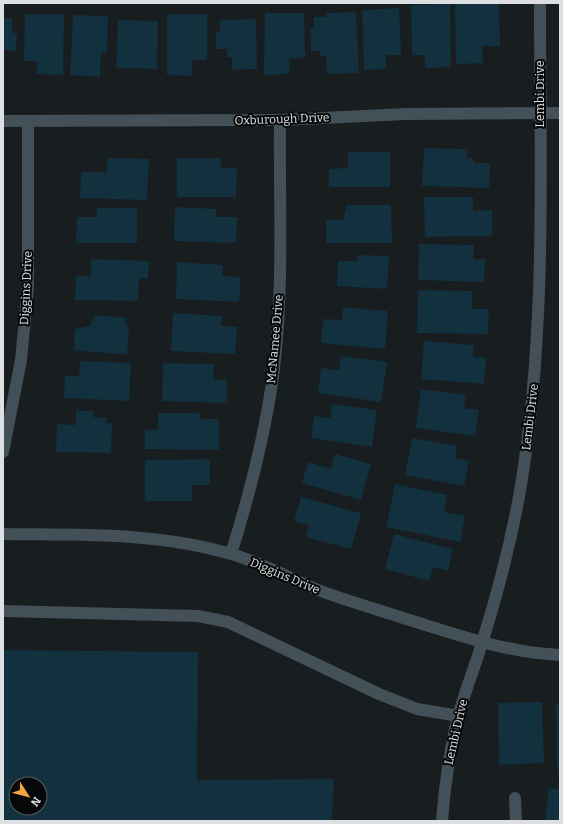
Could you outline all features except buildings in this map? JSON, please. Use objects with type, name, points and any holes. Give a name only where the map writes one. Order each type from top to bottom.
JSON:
[{"type":"street","name":"Lembi Drive","points":[[442,821],[444,788],[459,716],[482,643],[509,542],[520,487],[530,422],[538,334],[540,3]]},
{"type":"street","name":"Oxburough Drive","points":[[3,122],[280,120],[406,114],[560,113]]},
{"type":"street","name":"McNamee Drive","points":[[232,554],[250,493],[264,430],[274,368],[279,304],[280,120]]},
{"type":"street","name":"Diggins Drive","points":[[3,452],[21,360],[28,287],[28,121]]},
{"type":"street","name":"Diggins Drive","points":[[3,534],[144,537],[189,543],[232,554],[275,570],[337,597],[482,643],[532,654],[560,655]]},
{"type":"street","points":[[3,611],[198,616],[228,622],[379,694],[417,709],[459,716]]},
{"type":"street","points":[[515,798],[516,821]]}]
